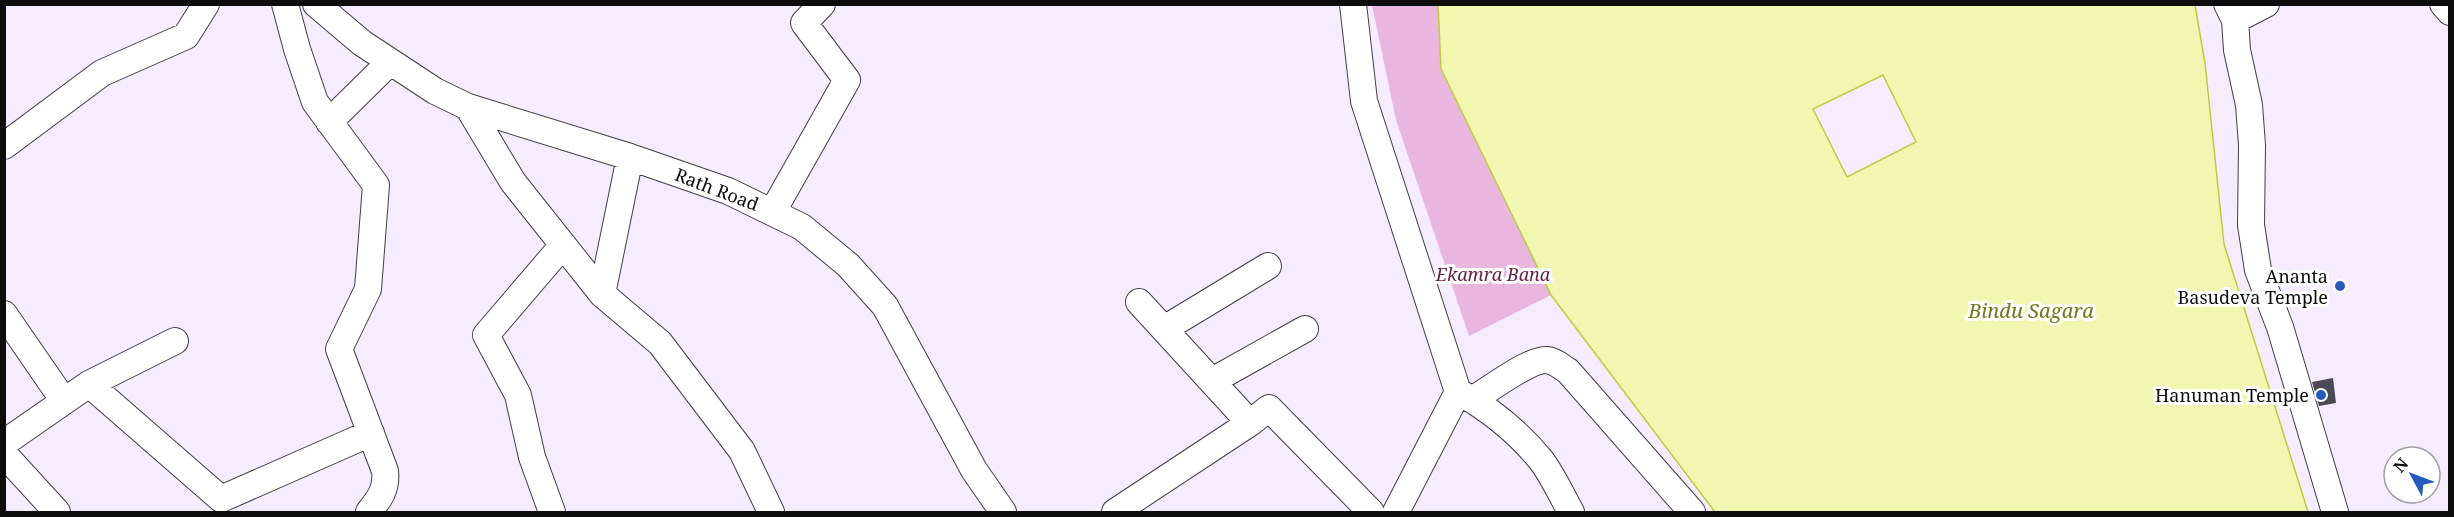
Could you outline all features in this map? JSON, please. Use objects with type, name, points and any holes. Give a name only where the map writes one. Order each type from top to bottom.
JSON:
[{"type":"street","points":[[4,146],[102,73],[186,36],[206,4]]},
{"type":"street","points":[[285,4],[315,102],[376,185],[368,289],[339,349],[385,471],[387,484],[369,513]]},
{"type":"street","name":"Rath Road","points":[[316,4],[362,43],[390,62],[435,91],[468,107],[630,157],[728,191],[802,226],[848,265],[885,306],[974,471],[1004,513]]},
{"type":"street","points":[[768,208],[777,204],[847,80],[804,23],[822,4]]},
{"type":"street","points":[[1353,4],[1364,101],[1465,396],[1485,407],[1517,434],[1542,462],[1571,513]]},
{"type":"street","points":[[2266,4],[2231,12],[2249,105],[2252,145],[2251,225],[2258,270],[2280,327],[2335,513]]},
{"type":"street","points":[[2443,4],[2450,12]]},
{"type":"street","points":[[329,122],[390,62]]},
{"type":"street","points":[[468,107],[513,182],[602,294],[660,343],[742,451],[771,513]]},
{"type":"street","points":[[602,294],[630,157]]},
{"type":"street","points":[[552,513],[532,457],[518,395],[486,335],[563,245]]},
{"type":"street","points":[[1164,329],[1268,266]]},
{"type":"street","points":[[1139,302],[1250,423]]},
{"type":"street","points":[[4,314],[64,401]]},
{"type":"street","points":[[1212,381],[1305,328]]},
{"type":"street","points":[[4,443],[89,384],[175,341]]},
{"type":"street","points":[[1396,513],[1465,396],[1545,360],[1555,361],[1568,371],[1692,513]]},
{"type":"street","points":[[89,384],[221,499],[371,433]]},
{"type":"street","points":[[1115,513],[1269,408],[1371,513]]},
{"type":"street","points":[[4,454],[57,513]]},
{"type":"green space","name":"Ekamra Bana","points":[[1372,5],[1438,5],[1441,70],[1551,295],[1469,336],[1396,120]]},
{"type":"water","name":"Bindu Sagara","points":[[1438,5],[2195,5],[2205,63],[2224,244],[2308,512],[1715,512],[1551,295],[1441,69]],"holes":[[[1883,75],[1916,142],[1847,177],[1813,109]]]},
{"type":"building","name":"Hanuman Temple","points":[[2333,378],[2336,403],[2319,406],[2312,382]]},
{"type":"place","name":"Ananta Basudeva Temple","points":[[2340,286]]},
{"type":"place","name":"Hanuman Temple","points":[[2321,395]]}]
